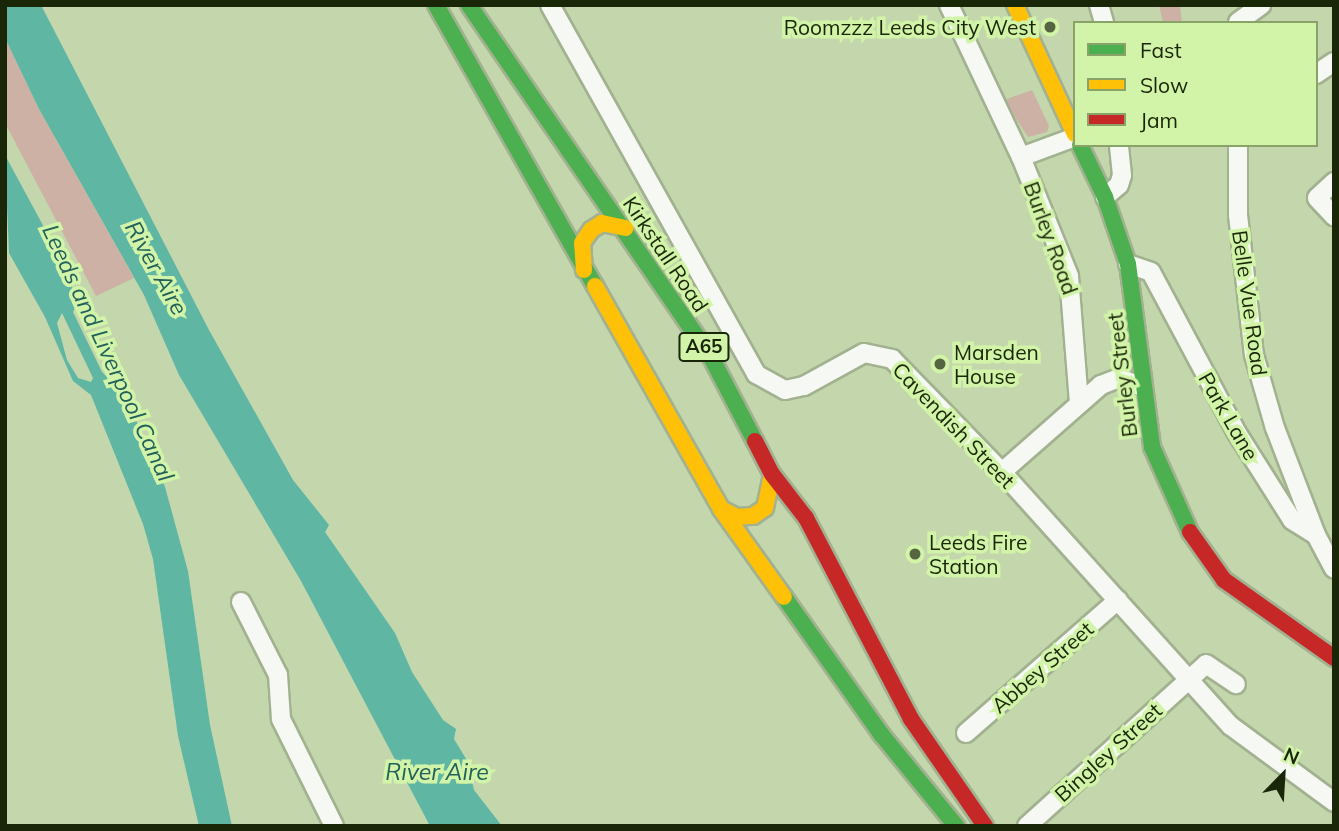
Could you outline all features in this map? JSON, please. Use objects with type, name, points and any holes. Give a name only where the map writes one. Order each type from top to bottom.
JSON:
[{"type":"main road","points":[[436,5],[721,509],[871,720],[957,826]]},
{"type":"main road","name":"Kirkstall Road","points":[[469,5],[536,109],[625,228],[711,358],[772,474],[806,518],[934,756],[985,826]]},
{"type":"main road","name":"Burley Road","points":[[1015,5],[1073,132]]},
{"type":"main road","points":[[1081,147],[1105,197],[1128,264]]},
{"type":"main road","points":[[584,270],[582,243],[591,230],[602,223],[625,228]]},
{"type":"main road","name":"Burley Street","points":[[1128,264],[1142,387],[1152,447],[1200,552],[1239,593],[1334,658]]},
{"type":"main road","points":[[721,509],[737,517],[753,516],[765,508],[772,474]]},
{"type":"street","name":"Cavendish Street","points":[[550,5],[756,374],[785,390],[804,386],[848,358],[879,354],[903,370],[1002,472],[1231,726],[1334,802]]},
{"type":"street","name":"Burley Road","points":[[949,5],[1021,158],[1074,296],[1080,403]]},
{"type":"street","points":[[1239,21],[1261,5]]},
{"type":"street","points":[[1318,73],[1334,62]]},
{"type":"street","name":"Burley Road","points":[[1021,158],[1073,137]]},
{"type":"street","points":[[1105,197],[1119,185],[1122,175],[1119,147]]},
{"type":"street","name":"Belle Vue Road","points":[[1238,147],[1240,241],[1254,355],[1276,428],[1316,535]]},
{"type":"street","points":[[1334,182],[1310,203],[1334,216]]},
{"type":"street","name":"Park Lane","points":[[1128,264],[1151,272],[1237,433],[1292,520],[1316,535],[1334,569]]},
{"type":"street","points":[[1002,472],[1110,379],[1119,377],[1142,387]]},
{"type":"street","name":"Abbey Street","points":[[966,733],[1118,600]]},
{"type":"street","points":[[241,602],[278,675],[281,719],[334,826]]},
{"type":"street","points":[[1189,680],[1206,664],[1236,684]]},
{"type":"street","name":"Bingley Street","points":[[1027,826],[1189,680]]},
{"type":"shaded area","points":[[1159,5],[1180,5],[1182,21],[1163,21]]},
{"type":"shaded area","points":[[5,38],[39,109],[134,278],[96,296],[5,123]]},
{"type":"shaded area","points":[[1032,90],[1049,126],[1047,132],[1028,137],[1004,100]]},
{"type":"water","name":"River Aire","points":[[5,5],[41,5],[209,330],[293,480],[329,525],[325,532],[395,633],[412,672],[443,720],[456,729],[454,739],[468,762],[474,790],[502,826],[430,826],[301,581],[179,375],[144,295],[39,109],[5,38]]},
{"type":"water","points":[[5,155],[66,268],[77,302],[73,312],[102,372],[125,395],[165,487],[188,571],[210,725],[232,826],[199,826],[178,736],[153,559],[143,524],[91,395],[73,381],[45,317],[9,253]],"holes":[[[62,313],[93,378],[91,382],[78,378],[67,360],[57,323]]]},
{"type":"traffic: fast","points":[[436,5],[595,286]]},
{"type":"traffic: fast","points":[[469,5],[711,357],[755,441]]},
{"type":"traffic: fast","points":[[1081,147],[1105,197],[1128,264],[1152,447],[1190,532]]},
{"type":"traffic: fast","points":[[784,597],[881,734],[956,826]]},
{"type":"traffic: slow","points":[[1015,5],[1073,130]]},
{"type":"traffic: slow","points":[[584,270],[582,243],[591,230],[602,223],[625,228]]},
{"type":"traffic: slow","points":[[595,286],[721,509],[784,597]]},
{"type":"traffic: slow","points":[[721,509],[737,517],[753,516],[765,508],[772,474]]},
{"type":"traffic: jam","points":[[755,441],[772,474],[806,518],[911,719],[985,826]]},
{"type":"traffic: jam","points":[[1190,532],[1224,580],[1334,658]]},
{"type":"place","name":"Roomzzz Leeds City West","points":[[1050,27]]},
{"type":"place","name":"Marsden House","points":[[940,364]]},
{"type":"place","name":"Leeds Fire Station","points":[[915,554]]},
{"type":"water label","name":"Leeds and Liverpool Canal","points":[[108,353]]}]
